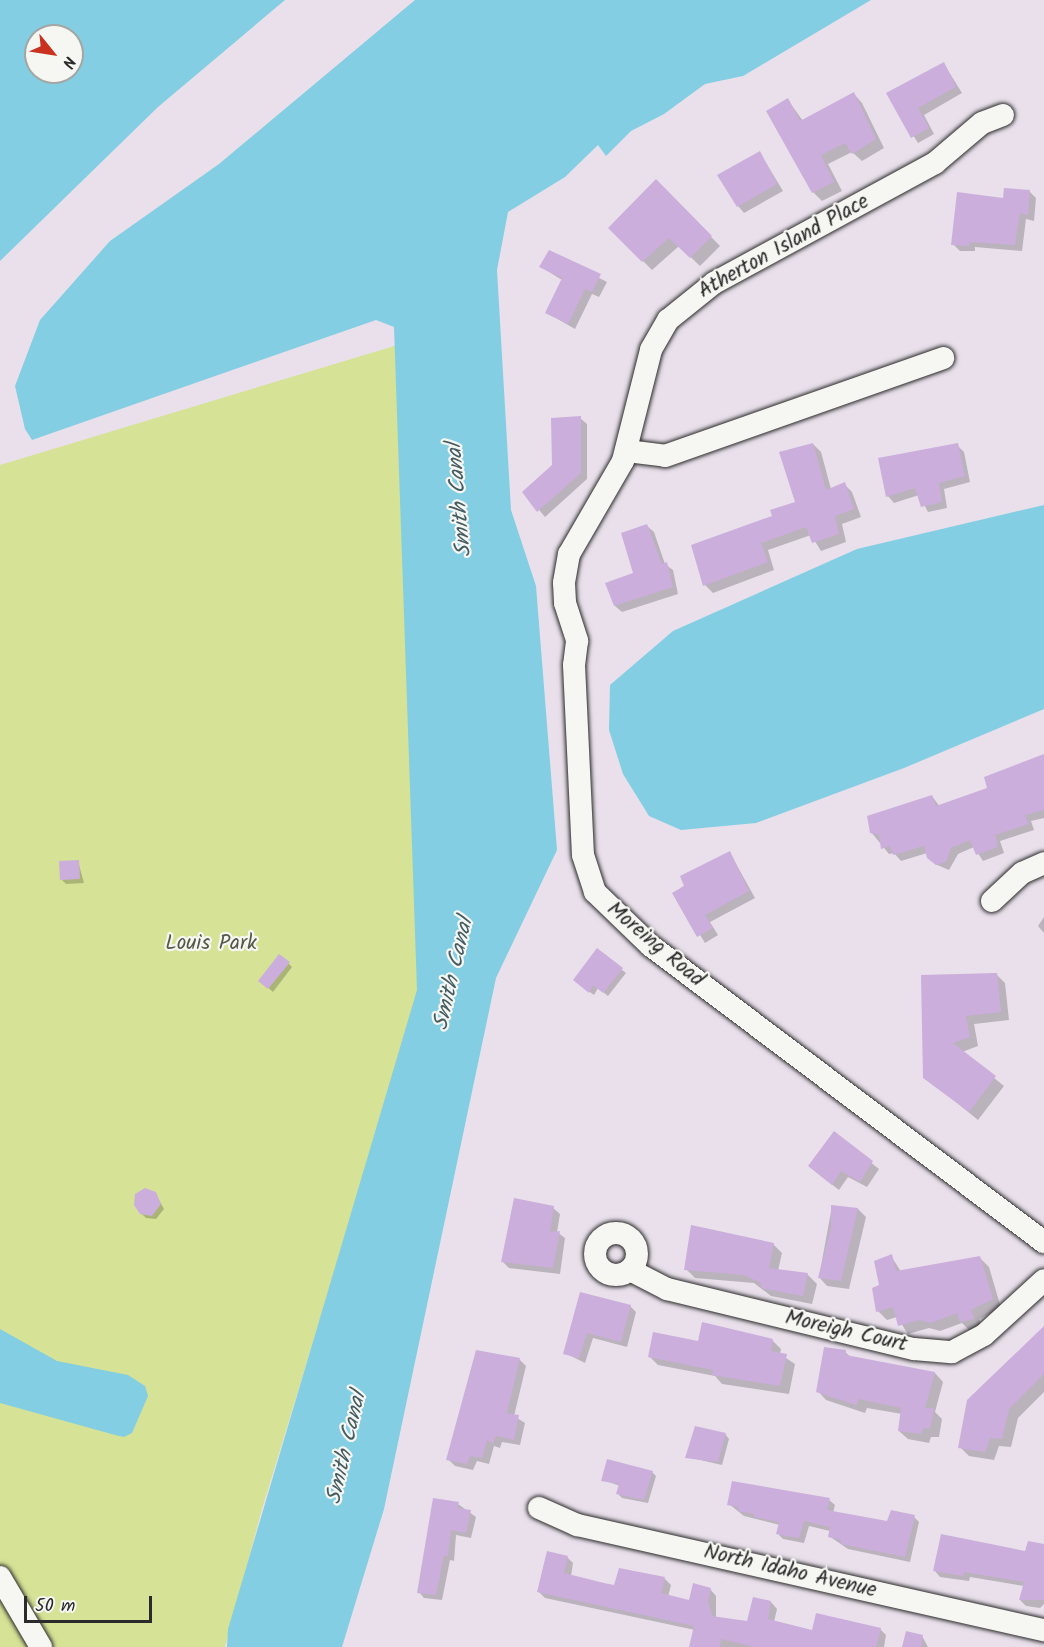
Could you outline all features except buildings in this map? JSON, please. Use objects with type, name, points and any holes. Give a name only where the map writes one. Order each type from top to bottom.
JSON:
[{"type":"street","name":"Atherton Island Place","points":[[602,497],[627,451],[651,350],[660,331],[680,308],[714,283],[935,163],[982,123],[1003,115]]},
{"type":"street","points":[[627,451],[664,456],[943,358]]},
{"type":"street","name":"Moreing Road","points":[[602,497],[569,554],[564,583],[565,603],[577,641],[574,665],[583,855],[595,892],[651,946],[1044,1242]]},
{"type":"street","points":[[992,900],[1015,879],[1044,863]]},
{"type":"street","name":"Moreigh Court","points":[[630,1270],[667,1289],[914,1349],[952,1352],[984,1335],[1044,1280]]},
{"type":"street","name":"North Idaho Avenue","points":[[539,1508],[577,1525],[1044,1630]]},
{"type":"street","points":[[0,1576],[40,1647]]},
{"type":"green space","name":"Louis Park","points":[[411,341],[424,978],[262,1509],[225,1647],[0,1647],[0,465]]},
{"type":"water","points":[[0,0],[285,0],[158,107],[0,261]]},
{"type":"water","name":"Smith Canal","points":[[415,0],[871,0],[743,76],[705,84],[664,114],[631,131],[606,156],[598,145],[565,177],[508,212],[497,270],[511,510],[536,586],[557,850],[496,978],[384,1509],[342,1647],[227,1647],[228,1629],[417,990],[394,327],[376,320],[32,440],[25,429],[15,386],[40,320],[110,241],[219,164]]},
{"type":"water","points":[[1044,505],[1044,709],[904,768],[756,823],[681,830],[649,816],[623,774],[609,730],[610,685],[673,631],[857,549]]},
{"type":"water","points":[[0,1329],[57,1361],[128,1375],[145,1386],[148,1396],[132,1433],[124,1437],[115,1435],[0,1403]]}]
